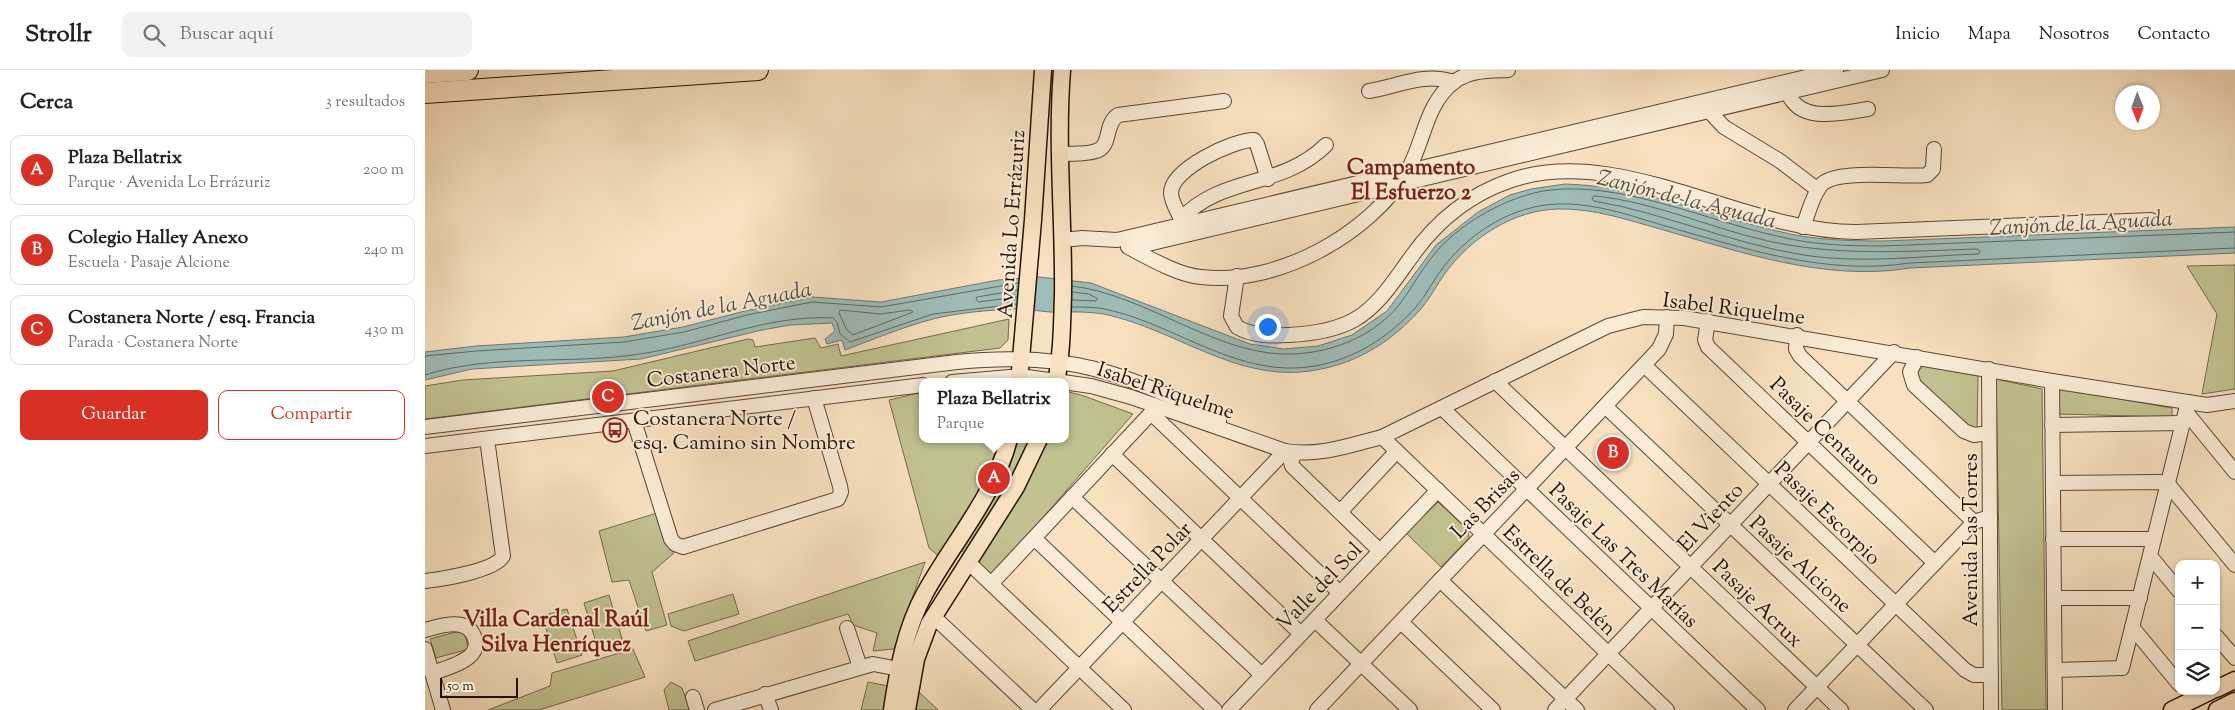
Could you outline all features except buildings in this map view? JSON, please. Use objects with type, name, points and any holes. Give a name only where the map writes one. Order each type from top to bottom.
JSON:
[{"type":"highway","points":[[425,73],[468,70]]},
{"type":"highway","points":[[425,93],[758,70]]},
{"type":"main road","name":"Avenida Lo Errázuriz","points":[[1020,378],[1043,70]]},
{"type":"main road","name":"Avenida Lo Errázuriz","points":[[1057,378],[1062,324],[1063,265],[1060,154],[1062,70]]},
{"type":"main road","points":[[892,710],[899,669],[920,603],[990,488],[1007,443]]},
{"type":"main road","points":[[907,710],[919,647],[933,616],[1016,487],[1037,443]]},
{"type":"main road","points":[[2220,687],[2235,680]]},
{"type":"main road","points":[[2172,710],[2189,696]]},
{"type":"main road","points":[[2217,710],[2235,701]]},
{"type":"street","points":[[1117,240],[1191,276],[1209,278],[1237,276],[1287,265],[1330,245],[1369,216],[1397,186],[1407,172],[1417,152],[1430,113],[1441,96],[1454,82],[1474,73],[1508,70]]},
{"type":"street","points":[[1063,240],[1082,238],[1117,240],[1397,186],[1543,146],[1701,110],[1836,70]]},
{"type":"street","points":[[1747,97],[1789,93],[1857,73],[1882,70]]},
{"type":"street","points":[[1369,91],[1413,79],[1438,78],[1454,82]]},
{"type":"street","points":[[1789,93],[1797,107],[1811,113],[1868,109]]},
{"type":"street","points":[[1060,154],[1094,152],[1101,148],[1106,141],[1109,124],[1118,116],[1224,102]]},
{"type":"street","points":[[1701,110],[1724,127],[1780,160],[1818,190]]},
{"type":"street","points":[[1183,226],[1171,195],[1172,188],[1189,168],[1213,152],[1234,144],[1254,140],[1268,179]]},
{"type":"street","points":[[1183,226],[1193,207],[1214,194],[1268,179],[1305,163],[1327,145]]},
{"type":"street","points":[[1131,248],[1183,226],[1407,172],[1543,146]]},
{"type":"street","points":[[1803,228],[1818,190],[1828,180],[1839,177],[1927,175],[1933,169],[1934,149]]},
{"type":"street","points":[[1237,276],[1231,316],[1237,327],[1257,334],[1273,336],[1329,330],[1354,320],[1384,294],[1420,244],[1455,210],[1495,186],[1525,176],[1551,172],[1583,172],[1629,179],[1803,228],[1856,232],[2151,220]]},
{"type":"street","name":"Isabel Riquelme","points":[[1069,383],[1109,390],[1153,409],[1241,435],[1290,452],[1331,449],[1382,437],[1617,322],[1643,317],[1667,317],[1708,321],[1797,335],[1989,369],[2052,381],[2186,412]]},
{"type":"street","name":"Las Brisas","points":[[1317,710],[1663,345],[1667,317]]},
{"type":"street","name":"Pasaje Centauro","points":[[1708,321],[1705,338],[1708,346],[1935,563]]},
{"type":"street","points":[[1797,335],[1795,346],[1798,354],[1974,522]]},
{"type":"street","name":"El Viento","points":[[1555,710],[1894,352]]},
{"type":"street","points":[[1917,357],[1910,372],[1914,385],[1964,432],[1974,435],[1989,433]]},
{"type":"street","name":"Isabel Riquelme","points":[[1021,358],[1060,361],[1098,368],[1134,380],[1196,409],[1241,435]]},
{"type":"street","name":"Costanera Norte","points":[[425,427],[937,365],[1021,358]]},
{"type":"street","name":"Pasaje Escorpio","points":[[1644,365],[1968,673],[1991,675]]},
{"type":"street","name":"Avenida Las Torres","points":[[1989,369],[1991,710]]},
{"type":"street","name":"Pasaje Acrux","points":[[1495,381],[1841,710]]},
{"type":"street","points":[[2052,381],[2055,710]]},
{"type":"street","name":"Costanera Norte","points":[[425,446],[919,385]]},
{"type":"street","points":[[634,421],[671,539],[675,544],[683,547],[838,499],[841,492],[840,486],[813,398]]},
{"type":"street","points":[[2052,425],[2186,412],[2235,401]]},
{"type":"street","name":"Pasaje Alcione","points":[[1605,406],[1925,710]]},
{"type":"street","name":"Pasaje Las Tres Marías","points":[[1441,408],[1758,710]]},
{"type":"street","points":[[991,584],[1153,409],[1241,498],[1340,593]]},
{"type":"street","points":[[2186,412],[2235,472]]},
{"type":"street","points":[[2055,670],[2122,668],[2186,412]]},
{"type":"street","name":"Estrella de Belén","points":[[1382,437],[1667,710]]},
{"type":"street","points":[[425,581],[492,566],[499,562],[503,556],[487,439]]},
{"type":"street","points":[[1340,512],[1397,451]]},
{"type":"street","points":[[1290,452],[1292,466],[1380,551]]},
{"type":"street","name":"Estrella Polar","points":[[1039,710],[1201,539],[1290,452]]},
{"type":"street","points":[[1112,454],[1301,634]]},
{"type":"street","points":[[2053,483],[2160,482],[2168,484],[2235,565]]},
{"type":"street","name":"Valle del Sol","points":[[1229,710],[1437,490]]},
{"type":"street","points":[[1072,497],[1262,675]]},
{"type":"street","points":[[1795,710],[1974,522],[1990,517]]},
{"type":"street","points":[[1034,538],[1215,710]]},
{"type":"street","points":[[2053,539],[2154,539]]},
{"type":"street","points":[[2150,556],[2175,586]]},
{"type":"street","points":[[968,562],[1124,710]]},
{"type":"street","points":[[1440,580],[1577,710]]},
{"type":"street","points":[[2054,598],[2140,598]]},
{"type":"street","points":[[933,616],[1033,710]]},
{"type":"street","points":[[1315,620],[1410,710]]},
{"type":"street","points":[[1401,622],[1493,710]]},
{"type":"street","points":[[425,630],[458,624],[468,628],[475,640],[475,648],[471,655],[432,674]]},
{"type":"street","points":[[2132,627],[2175,679]]},
{"type":"street","points":[[847,628],[860,667]]},
{"type":"street","points":[[2220,641],[2235,658]]},
{"type":"street","points":[[425,649],[443,710]]},
{"type":"street","points":[[715,710],[860,667],[878,664],[899,669]]},
{"type":"street","points":[[765,694],[771,710]]},
{"type":"green space","points":[[2235,265],[2235,389],[2202,394],[2217,314],[2187,266]]},
{"type":"green space","points":[[1009,319],[1008,340],[1000,348],[425,419],[425,386],[463,380],[613,371],[748,339],[753,340],[755,347],[815,338],[821,348],[838,344],[841,356]]},
{"type":"green space","points":[[1924,366],[1978,376],[1977,429],[1962,424],[1919,379],[1917,372]]},
{"type":"green space","points":[[1996,379],[2042,389],[2046,710],[2002,710]]},
{"type":"green space","points":[[2057,388],[2172,408],[2172,417],[2058,414]]},
{"type":"green space","points":[[1069,392],[1133,414],[991,577],[952,542],[941,558],[929,548],[889,400],[919,393],[919,443],[1069,443]]},
{"type":"green space","points":[[1438,502],[1468,530],[1469,538],[1441,567],[1406,533]]},
{"type":"green space","points":[[657,513],[674,553],[652,572],[667,625],[646,631],[629,580],[612,582],[599,531]]},
{"type":"green space","points":[[925,562],[894,649],[873,651],[877,633],[853,625],[848,614],[695,661],[688,641]]},
{"type":"green space","points":[[733,594],[739,614],[684,631],[671,626],[668,614]]},
{"type":"green space","points":[[609,595],[623,642],[598,649],[584,603]]},
{"type":"green space","points":[[567,609],[582,655],[557,663],[542,616]]},
{"type":"green space","points":[[463,630],[469,649],[436,658],[430,639]]},
{"type":"green space","points":[[633,649],[645,677],[539,710],[488,710],[550,686],[552,673]]},
{"type":"green space","points":[[671,682],[682,688],[690,710],[669,710],[664,690]]},
{"type":"green space","points":[[868,682],[888,686],[884,710],[861,710]]},
{"type":"green space","points":[[919,692],[938,710],[915,710]]},
{"type":"water","points":[[1565,184],[1592,186],[1646,195],[1777,231],[1816,238],[1883,241],[2235,227],[2235,253],[1846,271],[1815,268],[1752,255],[1610,215],[1584,210],[1558,209],[1526,214],[1510,220],[1481,237],[1456,259],[1424,306],[1386,341],[1346,362],[1316,370],[1289,372],[1262,370],[1237,364],[1137,324],[1105,314],[1019,309],[973,312],[933,319],[900,329],[845,350],[842,340],[827,344],[825,339],[835,331],[832,323],[790,325],[641,359],[472,369],[425,380],[425,352],[476,346],[624,337],[683,327],[745,311],[812,297],[881,302],[998,280],[1039,277],[1091,283],[1250,344],[1284,349],[1318,346],[1352,335],[1387,311],[1436,245],[1478,212],[1510,195],[1531,189]]},
{"type":"place","name":"Costanera Norte / esq. Francia","points":[[608,397]]},
{"type":"place","name":"Costanera Norte / esq. Camino sin Nombre","points":[[615,430]]},
{"type":"place","name":"Colegio Halley Anexo","points":[[1613,453]]},
{"type":"place","name":"Plaza Bellatrix","points":[[994,478]]},
{"type":"district","name":"Campamento El Esfuerzo 2","points":[[1411,178]]},
{"type":"district","name":"Villa Cardenal Raúl Silva Henríquez","points":[[556,630]]},
{"type":"water label","name":"Zanjón de la Aguada","points":[[1687,198]]},
{"type":"water label","name":"Zanjón de la Aguada","points":[[2081,222]]},
{"type":"water label","name":"Zanjón de la Aguada","points":[[721,305]]}]
